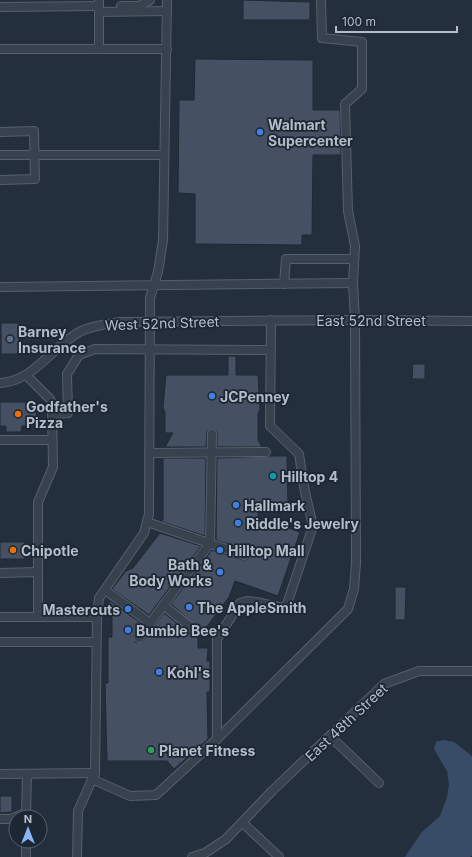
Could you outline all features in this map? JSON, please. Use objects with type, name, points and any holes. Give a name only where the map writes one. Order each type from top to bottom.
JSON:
[{"type":"street","points":[[0,6],[139,6],[150,0]]},
{"type":"street","points":[[77,857],[78,810],[94,776],[96,642],[99,598],[144,533],[149,514],[150,298],[158,272],[163,240],[166,0]]},
{"type":"street","points":[[0,774],[94,776],[130,796],[156,795],[217,739],[348,609],[354,589],[356,563],[355,320],[353,283],[355,246],[348,212],[345,104],[362,89],[362,42],[322,38],[321,0]]},
{"type":"street","points":[[99,6],[99,49]]},
{"type":"street","points":[[121,6],[166,11]]},
{"type":"street","points":[[0,49],[166,49]]},
{"type":"street","points":[[0,132],[34,131],[35,156],[35,179],[0,180]]},
{"type":"street","points":[[0,155],[164,155]]},
{"type":"street","points":[[284,284],[286,259],[354,259]]},
{"type":"street","points":[[0,287],[353,283]]},
{"type":"street","points":[[217,739],[217,638],[240,603],[247,601],[283,608],[288,604],[313,526],[305,492],[300,454],[270,426],[271,320]]},
{"type":"street","name":"East 52nd Street","points":[[271,320],[472,321]]},
{"type":"street","name":"West 52nd Street","points":[[0,383],[11,382],[27,376],[60,345],[81,331],[97,325],[120,322],[271,320]]},
{"type":"street","points":[[52,414],[68,413],[67,374],[79,355],[95,349],[270,350]]},
{"type":"street","points":[[27,376],[50,399],[52,414],[53,467],[38,502],[38,616]]},
{"type":"street","points":[[139,638],[210,544],[212,434]]},
{"type":"street","points":[[0,440],[52,440]]},
{"type":"street","points":[[149,453],[266,452]]},
{"type":"street","points":[[147,522],[244,555]]},
{"type":"street","points":[[0,573],[38,572]]},
{"type":"street","points":[[105,590],[150,623]]},
{"type":"street","points":[[163,605],[193,630]]},
{"type":"street","points":[[0,617],[97,617]]},
{"type":"street","points":[[0,642],[96,642]]},
{"type":"street","name":"East 48th Street","points":[[192,857],[205,853],[216,846],[243,823],[272,791],[384,684],[419,671],[472,671]]},
{"type":"street","points":[[330,736],[379,783]]},
{"type":"street","points":[[27,774],[27,809]]},
{"type":"street","points":[[243,823],[279,857]]},
{"type":"water","points":[[443,740],[454,742],[472,756],[472,855],[470,857],[405,857],[422,832],[440,816],[447,797],[449,785],[447,771],[434,749],[436,742]]},
{"type":"building","points":[[243,0],[310,2],[310,20],[243,20]]},
{"type":"building","name":"Walmart Supercenter","points":[[195,59],[313,60],[313,110],[340,110],[341,155],[313,155],[312,235],[302,235],[302,245],[195,244],[195,194],[178,193],[179,100],[194,100]]},
{"type":"building","name":"Barney Insurance","points":[[1,323],[19,323],[19,354],[1,354]]},
{"type":"building","points":[[228,356],[236,356],[236,375],[258,375],[260,410],[258,413],[258,440],[262,447],[217,447],[217,432],[212,429],[207,432],[206,447],[165,447],[173,433],[165,433],[165,413],[163,407],[166,375],[228,375]]},
{"type":"building","points":[[413,364],[425,364],[425,379],[412,379]]},
{"type":"building","name":"Godfather's Pizza","points":[[0,402],[36,402],[37,426],[22,426],[21,432],[6,432],[6,426],[0,426]]},
{"type":"building","points":[[287,456],[288,505],[259,505],[258,518],[300,532],[278,596],[235,581],[229,597],[203,632],[171,604],[212,550],[243,560],[247,559],[249,556],[246,550],[216,540],[217,458]]},
{"type":"building","points":[[163,458],[206,458],[205,536],[160,521],[163,520]]},
{"type":"building","points":[[160,533],[201,546],[149,615],[112,589],[126,571],[133,568]]},
{"type":"building","name":"Chipotle","points":[[0,542],[25,542],[25,559],[0,559]]},
{"type":"building","points":[[395,587],[406,587],[405,620],[395,620]]},
{"type":"building","points":[[110,601],[142,624],[134,637],[136,643],[143,641],[164,613],[190,634],[195,634],[198,631],[198,648],[208,648],[207,661],[210,661],[210,692],[207,692],[208,739],[174,769],[167,761],[107,761],[105,683],[108,683],[108,637],[112,637],[112,610],[108,604]]},
{"type":"building","points":[[0,796],[12,796],[12,809],[8,809],[8,812],[0,813]]},
{"type":"place","name":"Walmart Supercenter","points":[[260,132]]},
{"type":"place","name":"Barney Insurance","points":[[10,339]]},
{"type":"place","name":"JCPenney","points":[[212,396]]},
{"type":"place","name":"Godfather's Pizza","points":[[18,414]]},
{"type":"place","name":"Hilltop 4","points":[[273,476]]},
{"type":"place","name":"Hallmark","points":[[236,505]]},
{"type":"place","name":"Riddle's Jewelry","points":[[238,523]]},
{"type":"place","name":"Chipotle","points":[[13,550]]},
{"type":"place","name":"Hilltop Mall","points":[[220,550]]},
{"type":"place","name":"Bath & Body Works","points":[[220,572]]},
{"type":"place","name":"The AppleSmith","points":[[189,607]]},
{"type":"place","name":"Mastercuts","points":[[128,609]]},
{"type":"place","name":"Bumble Bee's","points":[[128,630]]},
{"type":"place","name":"Kohl's","points":[[159,672]]},
{"type":"place","name":"Planet Fitness","points":[[151,750]]}]
